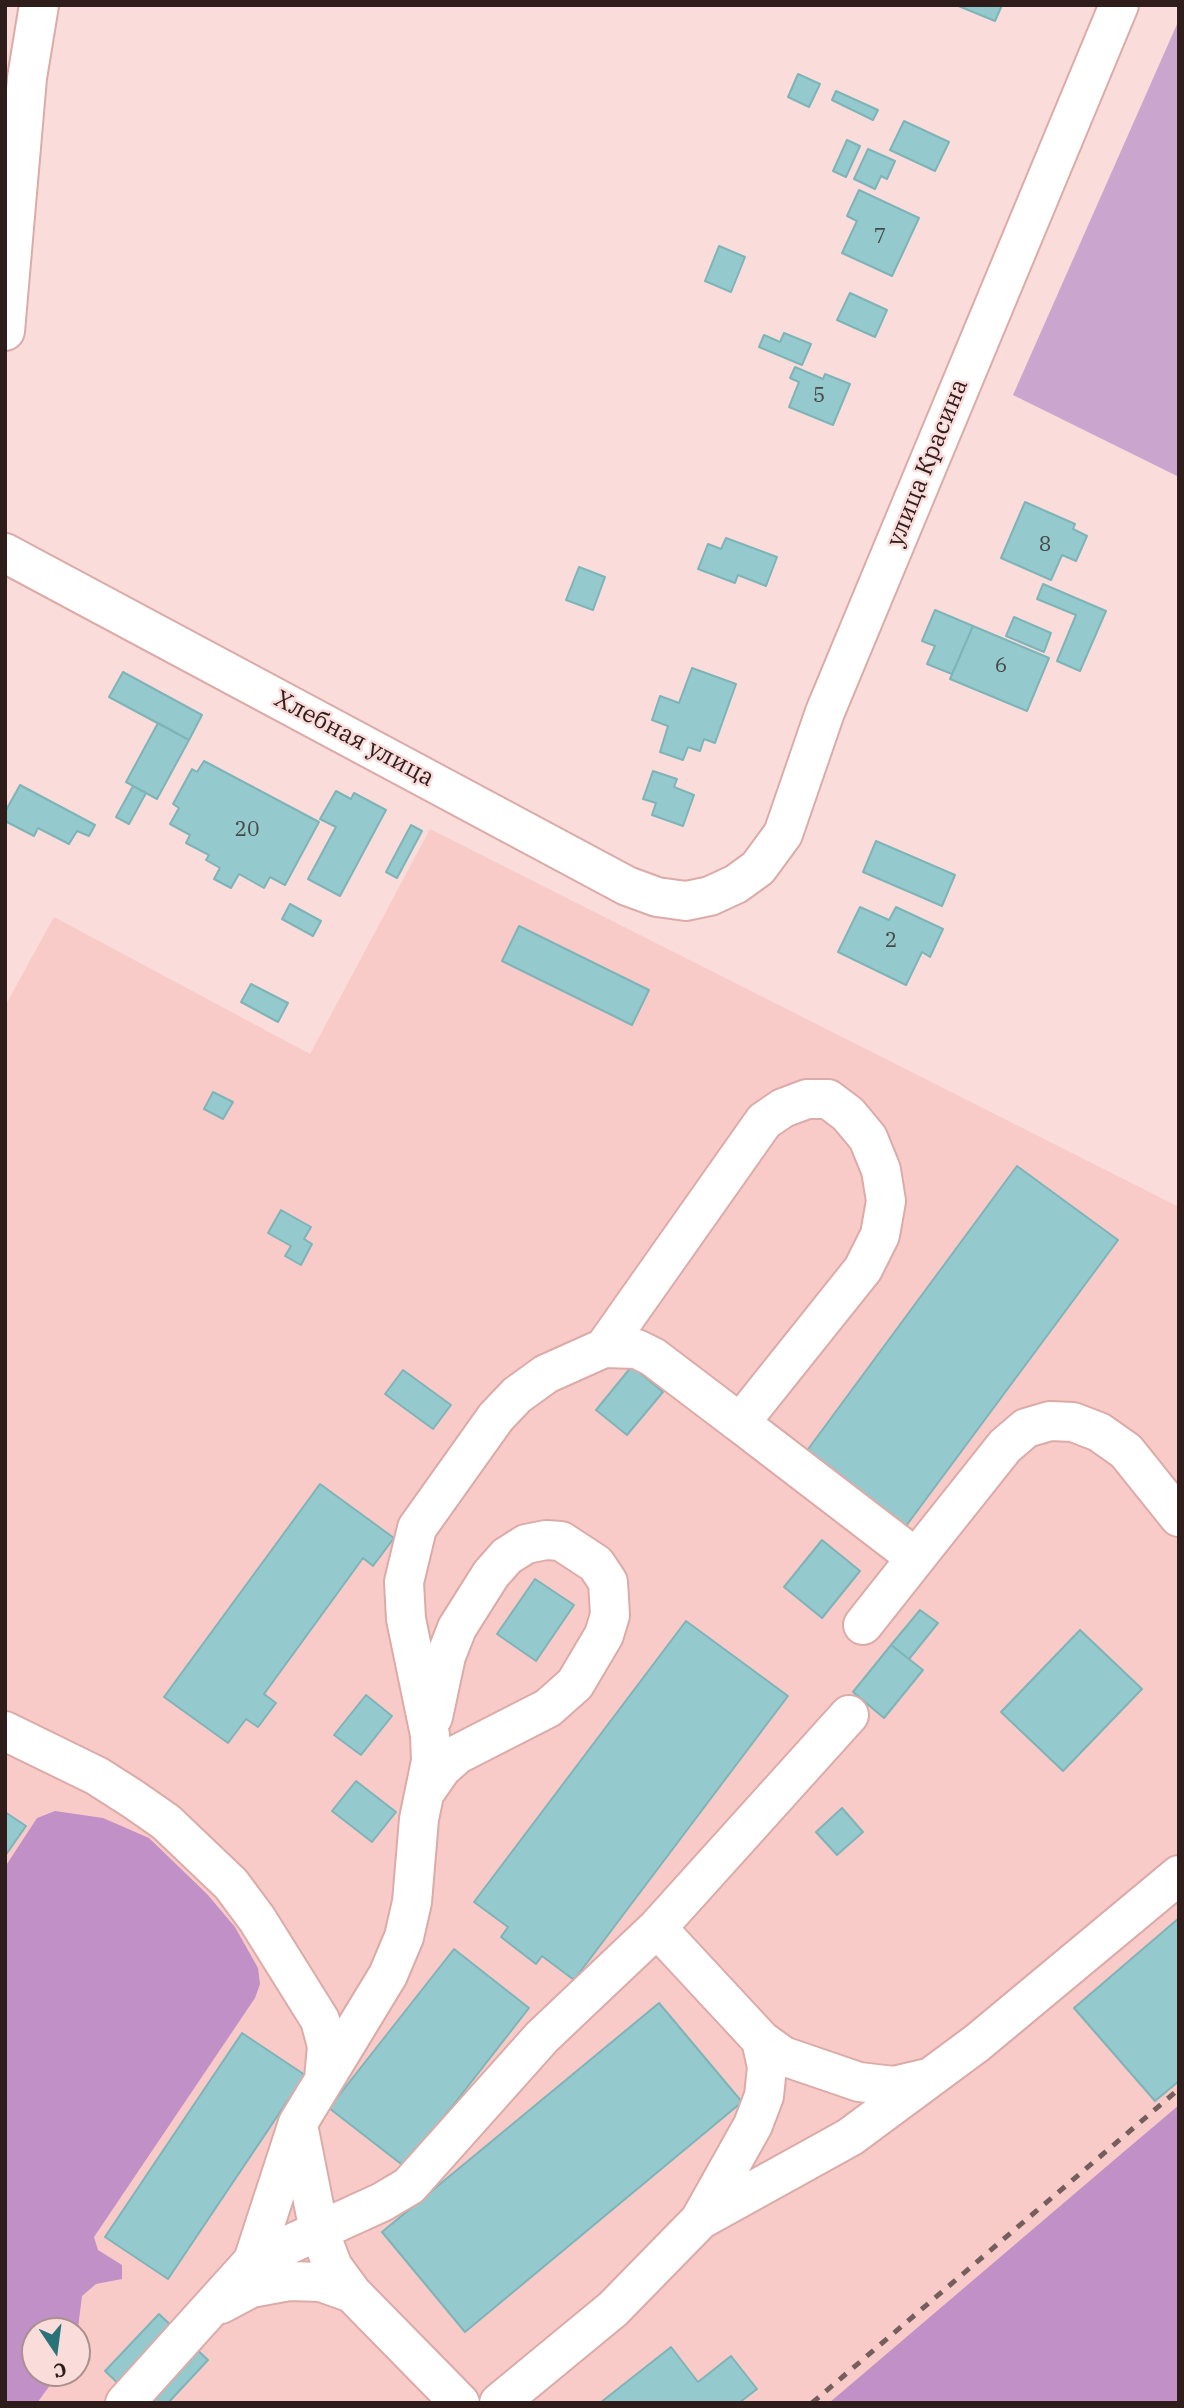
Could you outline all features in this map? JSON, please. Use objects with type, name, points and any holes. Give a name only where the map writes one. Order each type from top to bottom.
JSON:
[{"type":"street","points":[[5,331],[27,78],[39,5]]},
{"type":"street","name":"улица Красина","points":[[710,896],[736,884],[758,868],[783,834],[825,712],[1119,5]]},
{"type":"street","name":"Хлебная улица","points":[[5,553],[627,886],[657,897],[686,901],[710,896]]},
{"type":"street","points":[[604,1348],[764,1121],[783,1108],[807,1099],[828,1099],[848,1114],[868,1138],[881,1170],[886,1201],[880,1235],[863,1269],[740,1423]]},
{"type":"street","points":[[253,2261],[298,2123],[388,1975],[404,1937],[412,1902],[419,1819],[431,1761],[430,1735],[406,1619],[404,1594],[408,1552],[417,1528],[496,1417],[517,1395],[546,1374],[604,1348],[637,1349],[653,1357],[916,1558]]},
{"type":"street","points":[[863,1625],[1005,1446],[1026,1428],[1050,1421],[1073,1422],[1099,1432],[1126,1451],[1179,1517]]},
{"type":"street","points":[[426,1791],[442,1768],[458,1754],[548,1708],[575,1684],[604,1635],[610,1615],[608,1582],[597,1564],[561,1541],[546,1540],[526,1544],[507,1556],[491,1574],[457,1628],[437,1688],[430,1735]]},
{"type":"street","points":[[125,2403],[253,2261],[382,2203],[409,2186],[542,2037],[657,1928],[849,1715]]},
{"type":"street","points":[[5,1731],[97,1776],[134,1798],[166,1822],[231,1884],[265,1931],[320,2020],[327,2046],[324,2079]]},
{"type":"street","points":[[700,2220],[850,2137],[977,2043],[1179,1875]]},
{"type":"street","points":[[657,1928],[761,2040],[783,2056],[859,2082],[894,2086],[930,2078]]},
{"type":"street","points":[[499,2403],[613,2309],[700,2220],[753,2125],[764,2096],[767,2067],[761,2040]]},
{"type":"street","points":[[298,2123],[319,2231],[333,2267],[352,2293],[460,2403]]},
{"type":"street","points":[[208,2311],[251,2288],[289,2281],[321,2282],[352,2293]]},
{"type":"shaded area","points":[[1179,23],[1179,477],[1013,395]]},
{"type":"shaded area","points":[[430,829],[1179,1207],[1179,2154],[887,2403],[5,2403],[5,1006],[54,917],[310,1054]]},
{"type":"shaded area","points":[[55,1811],[103,1818],[149,1838],[207,1894],[235,1927],[258,1968],[260,1984],[255,1998],[94,2237],[98,2250],[122,2265],[122,2279],[96,2284],[82,2296],[79,2317],[21,2317],[21,2387],[49,2387],[37,2403],[5,2403],[5,1867],[37,1818]]},
{"type":"shaded area","points":[[1179,2105],[1179,2403],[829,2403],[1120,2155]]},
{"type":"building","points":[[956,5],[1002,5],[995,21]]},
{"type":"building","points":[[798,74],[820,84],[809,107],[788,97]]},
{"type":"building","points":[[836,91],[878,110],[873,120],[832,100]]},
{"type":"building","points":[[904,121],[949,142],[935,171],[890,150]]},
{"type":"building","points":[[847,140],[860,146],[846,177],[833,171]]},
{"type":"building","points":[[868,149],[895,161],[887,179],[881,176],[875,189],[854,179]]},
{"type":"building","points":[[859,190],[919,218],[892,276],[842,253],[857,221],[847,216]]},
{"type":"building","points":[[719,246],[745,257],[731,292],[705,281]]},
{"type":"building","points":[[850,293],[887,310],[875,337],[837,320]]},
{"type":"building","points":[[784,333],[811,344],[802,365],[759,347],[764,335],[780,342]]},
{"type":"building","points":[[795,367],[823,379],[825,374],[850,384],[833,425],[789,407],[799,382],[790,378]]},
{"type":"building","points":[[1025,502],[1075,524],[1073,529],[1087,536],[1076,561],[1062,555],[1051,580],[1001,558]]},
{"type":"building","points":[[726,538],[777,557],[766,586],[738,575],[735,583],[698,569],[708,544],[721,549]]},
{"type":"building","points":[[579,567],[605,577],[593,610],[566,600]]},
{"type":"building","points":[[1043,584],[1106,611],[1080,671],[1057,661],[1076,615],[1037,599]]},
{"type":"building","points":[[935,610],[973,626],[952,674],[927,664],[935,646],[922,641]]},
{"type":"building","points":[[1014,617],[1051,633],[1044,652],[1006,636]]},
{"type":"building","points":[[973,626],[1049,658],[1027,711],[950,679]]},
{"type":"building","points":[[692,668],[736,684],[715,743],[704,739],[700,751],[688,747],[683,760],[660,752],[668,726],[652,720],[660,696],[679,703]]},
{"type":"building","points":[[123,672],[202,715],[189,740],[109,697]]},
{"type":"building","points":[[158,723],[189,740],[157,799],[126,782]]},
{"type":"building","points":[[204,761],[319,822],[285,885],[270,877],[264,888],[239,874],[231,888],[214,879],[220,868],[206,860],[209,855],[186,843],[190,835],[170,824],[179,808],[173,804],[192,769],[197,772]]},
{"type":"building","points":[[653,771],[677,779],[674,787],[694,795],[683,826],[652,815],[656,803],[643,799]]},
{"type":"building","points":[[20,785],[95,825],[89,836],[77,831],[69,844],[38,828],[34,836],[5,821],[5,812]]},
{"type":"building","points":[[133,786],[146,793],[129,824],[116,817]]},
{"type":"building","points":[[336,791],[351,799],[354,793],[386,810],[340,896],[308,879],[336,827],[320,819]]},
{"type":"building","points":[[411,825],[422,831],[397,878],[386,872]]},
{"type":"building","points":[[876,841],[955,875],[942,906],[863,872]]},
{"type":"building","points":[[290,904],[321,921],[313,936],[282,919]]},
{"type":"building","points":[[860,907],[889,920],[896,907],[943,929],[930,957],[922,952],[906,985],[838,952]]},
{"type":"building","points":[[519,926],[649,990],[632,1025],[502,961]]},
{"type":"building","points":[[251,984],[288,1003],[278,1022],[241,1002]]},
{"type":"building","points":[[213,1092],[233,1102],[223,1119],[204,1109]]},
{"type":"building","points":[[1017,1166],[1118,1240],[906,1526],[806,1452]]},
{"type":"building","points":[[281,1210],[311,1227],[304,1239],[312,1244],[301,1265],[285,1256],[291,1246],[268,1233]]},
{"type":"building","points":[[632,1366],[663,1392],[627,1435],[596,1410]]},
{"type":"building","points":[[403,1370],[451,1405],[433,1429],[385,1394]]},
{"type":"building","points":[[320,1484],[394,1538],[373,1566],[363,1558],[264,1694],[276,1703],[258,1727],[246,1719],[228,1743],[164,1697]]},
{"type":"building","points":[[822,1540],[860,1571],[822,1618],[784,1587]]},
{"type":"building","points":[[535,1579],[574,1605],[536,1661],[497,1634]]},
{"type":"building","points":[[920,1610],[938,1623],[909,1659],[891,1645]]},
{"type":"building","points":[[686,1621],[788,1696],[574,1980],[542,1956],[536,1964],[501,1937],[508,1927],[474,1902]]},
{"type":"building","points":[[1080,1630],[1142,1689],[1063,1771],[1001,1712]]},
{"type":"building","points":[[891,1645],[923,1670],[884,1718],[853,1692]]},
{"type":"building","points":[[366,1695],[392,1716],[361,1755],[334,1735]]},
{"type":"building","points":[[356,1781],[396,1812],[372,1842],[332,1811]]},
{"type":"building","points":[[842,1808],[863,1832],[837,1855],[816,1832]]},
{"type":"building","points":[[5,1812],[26,1826],[5,1856]]},
{"type":"building","points":[[1179,1918],[1179,2081],[1155,2101],[1074,2008]]},
{"type":"building","points":[[454,1949],[529,2008],[405,2167],[329,2108]]},
{"type":"building","points":[[659,2003],[742,2102],[465,2332],[382,2232]]},
{"type":"building","points":[[242,2033],[305,2075],[168,2279],[105,2237]]},
{"type":"building","points":[[159,2314],[208,2360],[168,2403],[139,2403],[105,2371]]},
{"type":"building","points":[[671,2347],[698,2382],[731,2356],[757,2389],[739,2403],[600,2403]]},
{"type":"railway","points":[[812,2403],[1179,2089]]}]
